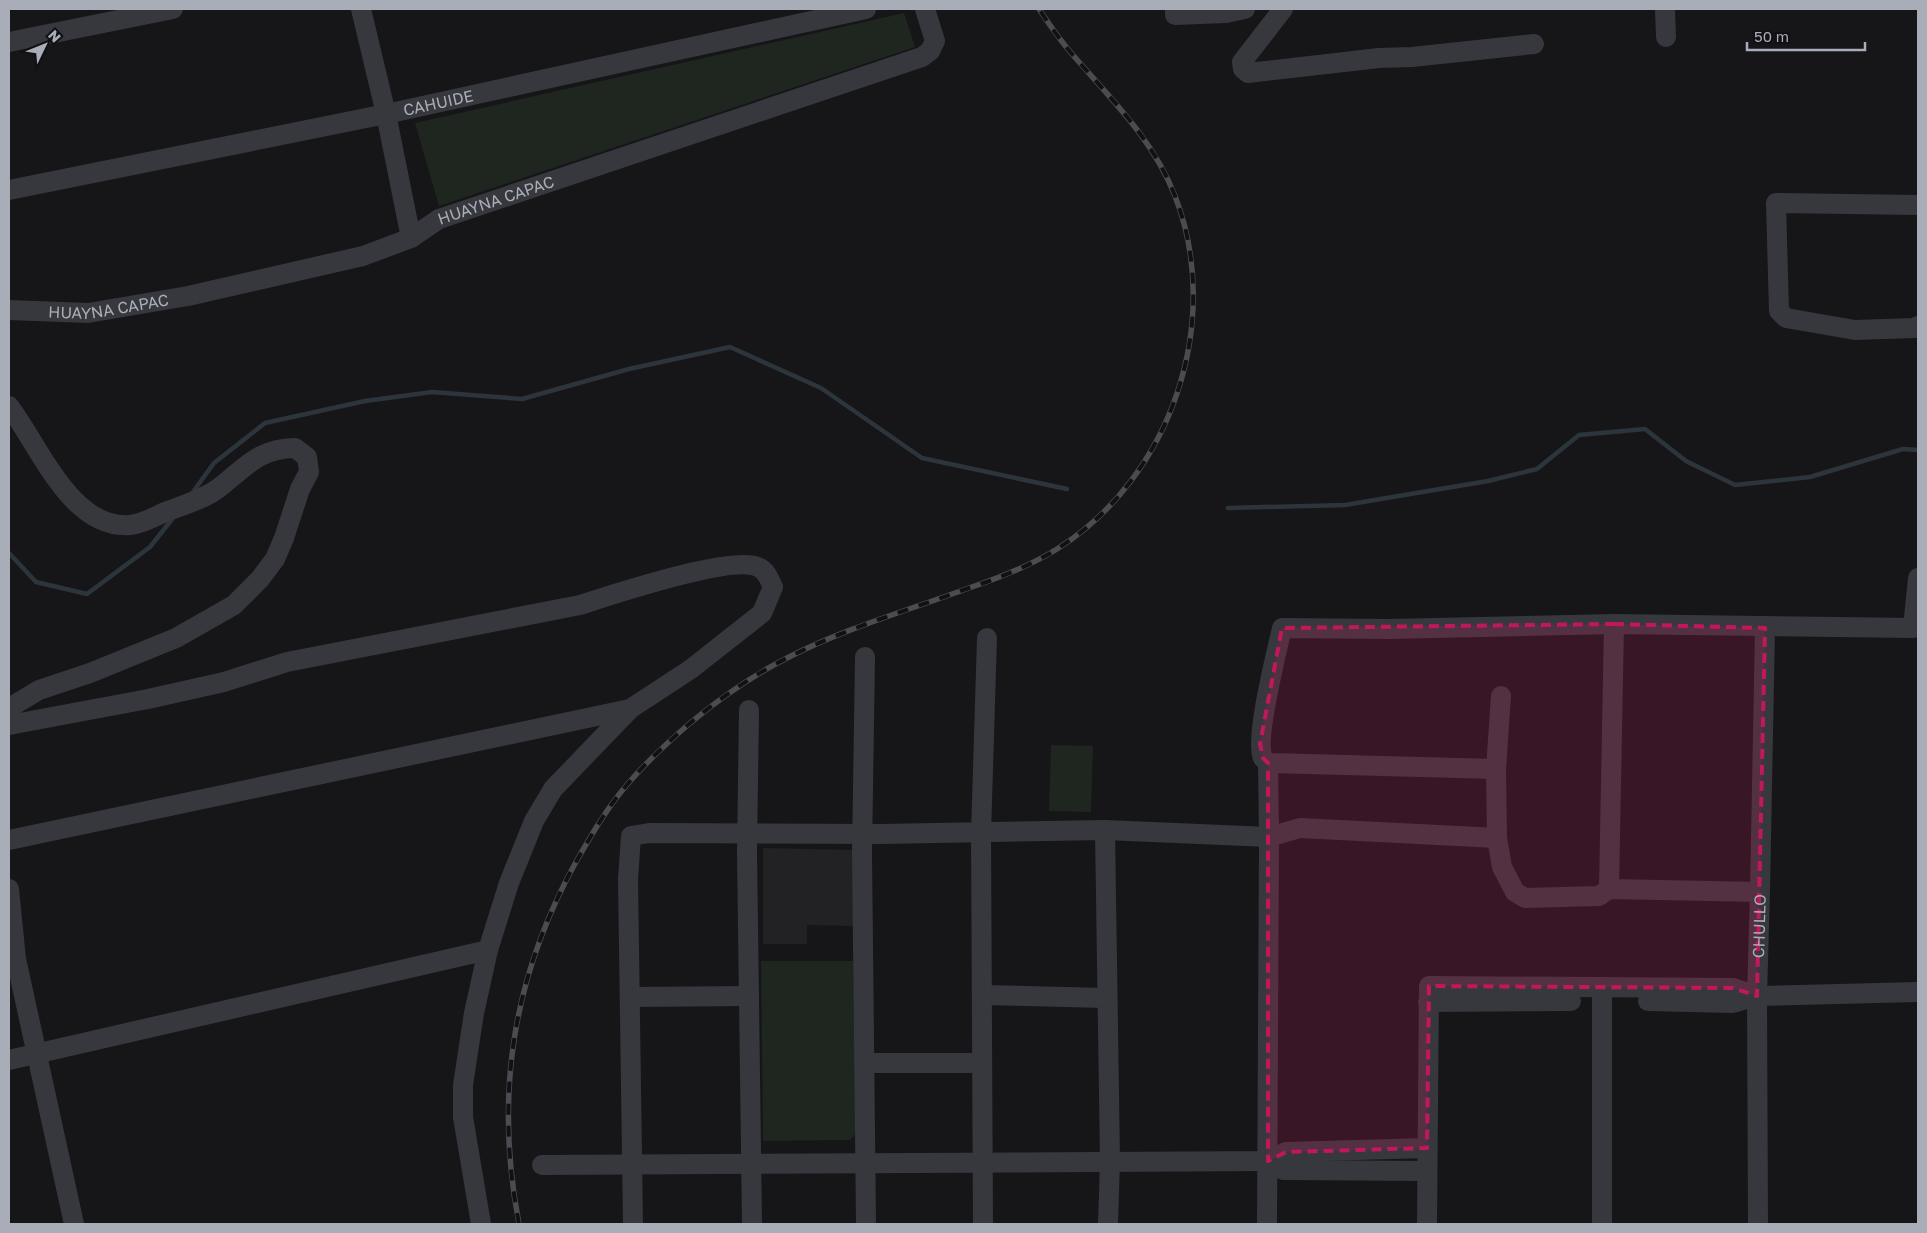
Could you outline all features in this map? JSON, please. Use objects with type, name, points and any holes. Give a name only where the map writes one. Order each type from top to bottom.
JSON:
[{"type":"street","points":[[9,42],[173,9]]},
{"type":"street","points":[[361,9],[386,114],[411,238]]},
{"type":"street","name":"CAHUIDE","points":[[9,190],[386,114],[866,9]]},
{"type":"street","name":"HUAYNA CAPAC","points":[[9,310],[88,312],[188,296],[363,256],[411,238],[439,219],[922,57],[930,51],[935,41],[924,9]]},
{"type":"street","points":[[1174,9],[1175,15],[1226,13],[1245,9]]},
{"type":"street","points":[[1283,9],[1242,62],[1243,69],[1248,73],[1379,58],[1534,44]]},
{"type":"street","points":[[1665,9],[1666,37]]},
{"type":"street","points":[[1918,205],[1776,203],[1779,311],[1786,318],[1855,330],[1914,328],[1918,326]]},
{"type":"street","points":[[9,406],[58,482],[73,500],[93,516],[111,524],[131,525],[182,506],[219,489],[262,454],[278,448],[295,448],[306,457],[309,472],[300,489],[275,559],[260,579],[234,605],[176,638],[90,674],[39,690],[9,708]]},
{"type":"street","points":[[9,725],[148,700],[224,682],[287,662],[580,606],[625,591],[723,566],[747,564],[758,567],[768,574],[773,588],[762,613],[691,669],[630,709],[553,789],[534,821],[509,883],[488,950],[474,1013],[463,1085],[463,1117],[481,1224]]},
{"type":"street","points":[[1496,768],[1268,763],[1263,758],[1260,744],[1265,705],[1282,628],[1389,629],[1614,624],[1765,628],[1913,628],[1918,578]]},
{"type":"street","points":[[1609,889],[1614,624]]},
{"type":"street","name":"CHULLO","points":[[1758,1224],[1757,996],[1765,628]]},
{"type":"street","points":[[983,1224],[981,834],[987,638]]},
{"type":"street","points":[[865,657],[862,834],[866,1224]]},
{"type":"street","points":[[1501,696],[1496,768],[1497,838],[1502,867],[1515,892],[1525,898],[1599,896],[1609,889],[1760,892]]},
{"type":"street","points":[[9,840],[630,709]]},
{"type":"street","points":[[749,710],[747,833],[752,1224]]},
{"type":"street","points":[[1267,1224],[1268,763]]},
{"type":"street","points":[[633,1224],[628,879],[631,836],[648,833],[981,834],[1104,830],[1269,837],[1300,828],[1497,838]]},
{"type":"street","points":[[1104,830],[1110,1162],[1108,1224]]},
{"type":"street","points":[[9,889],[16,959],[74,1224]]},
{"type":"street","points":[[9,1060],[488,950]]},
{"type":"street","points":[[1437,997],[1598,996],[1733,1002],[1757,996],[1918,992]]},
{"type":"street","points":[[982,995],[1106,998]]},
{"type":"street","points":[[631,998],[749,996]]},
{"type":"street","points":[[1588,1224],[1598,996]]},
{"type":"street","points":[[1598,996],[1602,1224]]},
{"type":"street","points":[[1427,1224],[1427,1148],[1437,997]]},
{"type":"street","points":[[1437,997],[1440,1224]]},
{"type":"street","points":[[864,1063],[982,1063]]},
{"type":"street","points":[[542,1165],[1268,1161],[1286,1152],[1427,1148]]},
{"type":"street","points":[[1268,1161],[1283,1170],[1427,1171]]},
{"type":"highlighted area","points":[[1614,624],[1765,628],[1757,996],[1733,988],[1429,986],[1427,1148],[1286,1152],[1268,1161],[1268,763],[1263,758],[1260,744],[1282,628]]},
{"type":"shaded area","points":[[904,13],[915,47],[439,206],[415,123]]},
{"type":"shaded area","points":[[1051,745],[1093,746],[1091,812],[1049,811]]},
{"type":"shaded area","points":[[763,848],[854,850],[854,926],[807,925],[807,944],[763,944]]},
{"type":"shaded area","points":[[761,961],[853,961],[856,1133],[850,1140],[763,1141]]},
{"type":"waterway","points":[[190,496],[214,463],[265,423],[365,401],[432,392],[522,399],[629,369],[730,347],[821,388],[922,458],[1067,489]]},
{"type":"waterway","points":[[1228,508],[1345,505],[1488,481],[1537,469],[1579,435],[1645,429],[1686,461],[1735,485],[1810,477],[1903,449],[1918,450]]},
{"type":"waterway","points":[[9,553],[36,582],[87,594],[150,547],[173,518]]},
{"type":"railway","points":[[519,1224],[512,1176],[509,1082],[515,1036],[524,991],[537,947],[555,903],[588,841],[619,794],[648,761],[689,724],[763,671],[833,637],[1003,576],[1057,549],[1097,519],[1130,482],[1157,439],[1177,393],[1189,344],[1193,294],[1189,244],[1175,196],[1155,156],[1130,120],[1068,49],[1039,9]]}]
